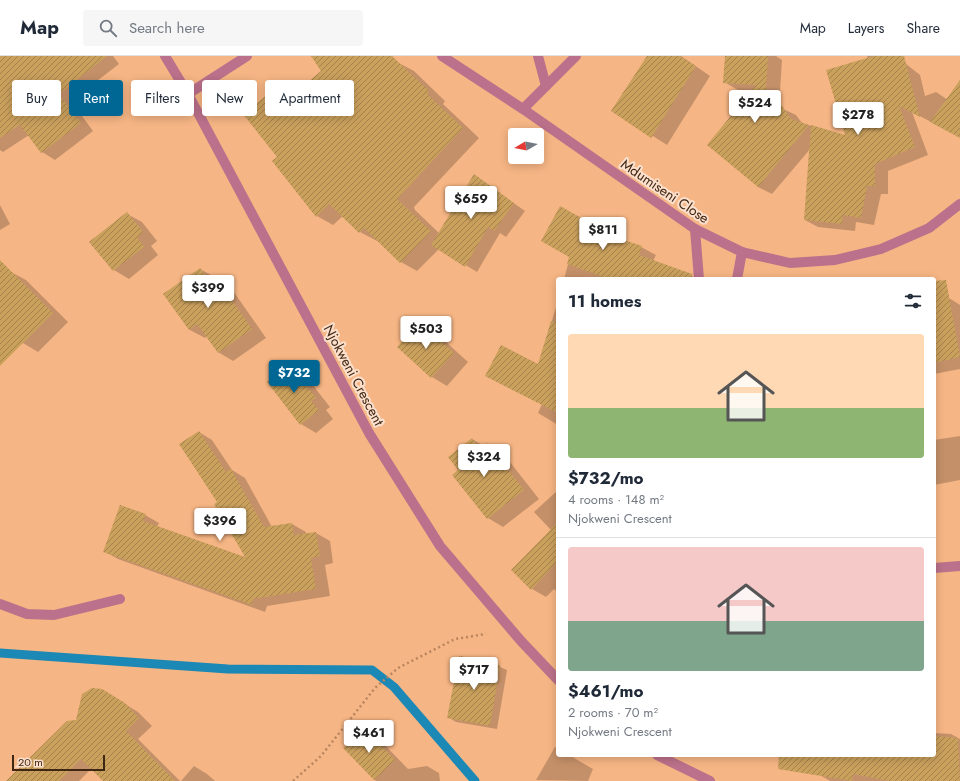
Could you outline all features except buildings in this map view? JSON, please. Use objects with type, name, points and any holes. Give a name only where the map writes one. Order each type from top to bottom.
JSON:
[{"type":"street","name":"Njokweni Crescent","points":[[165,56],[180,80]]},
{"type":"street","points":[[194,90],[247,56]]},
{"type":"street","name":"Mdumiseni Close","points":[[442,56],[523,109],[695,229],[742,252],[790,263],[835,260],[881,249],[929,228],[960,204]]},
{"type":"street","points":[[538,56],[546,86]]},
{"type":"street","points":[[523,109],[576,56]]},
{"type":"street","name":"Njokweni Crescent","points":[[194,105],[369,433],[440,546],[513,631],[556,678]]},
{"type":"street","points":[[695,229],[699,277]]},
{"type":"street","points":[[737,277],[742,252]]},
{"type":"street","points":[[936,568],[960,566]]},
{"type":"street","points":[[0,604],[27,614],[54,615],[120,600]]},
{"type":"street","points":[[661,757],[710,781]]},
{"type":"path","points":[[293,781],[321,756],[375,688],[398,668],[455,639],[513,631]]},
{"type":"waterway","points":[[0,653],[228,669],[372,670],[394,687],[475,781]]}]
